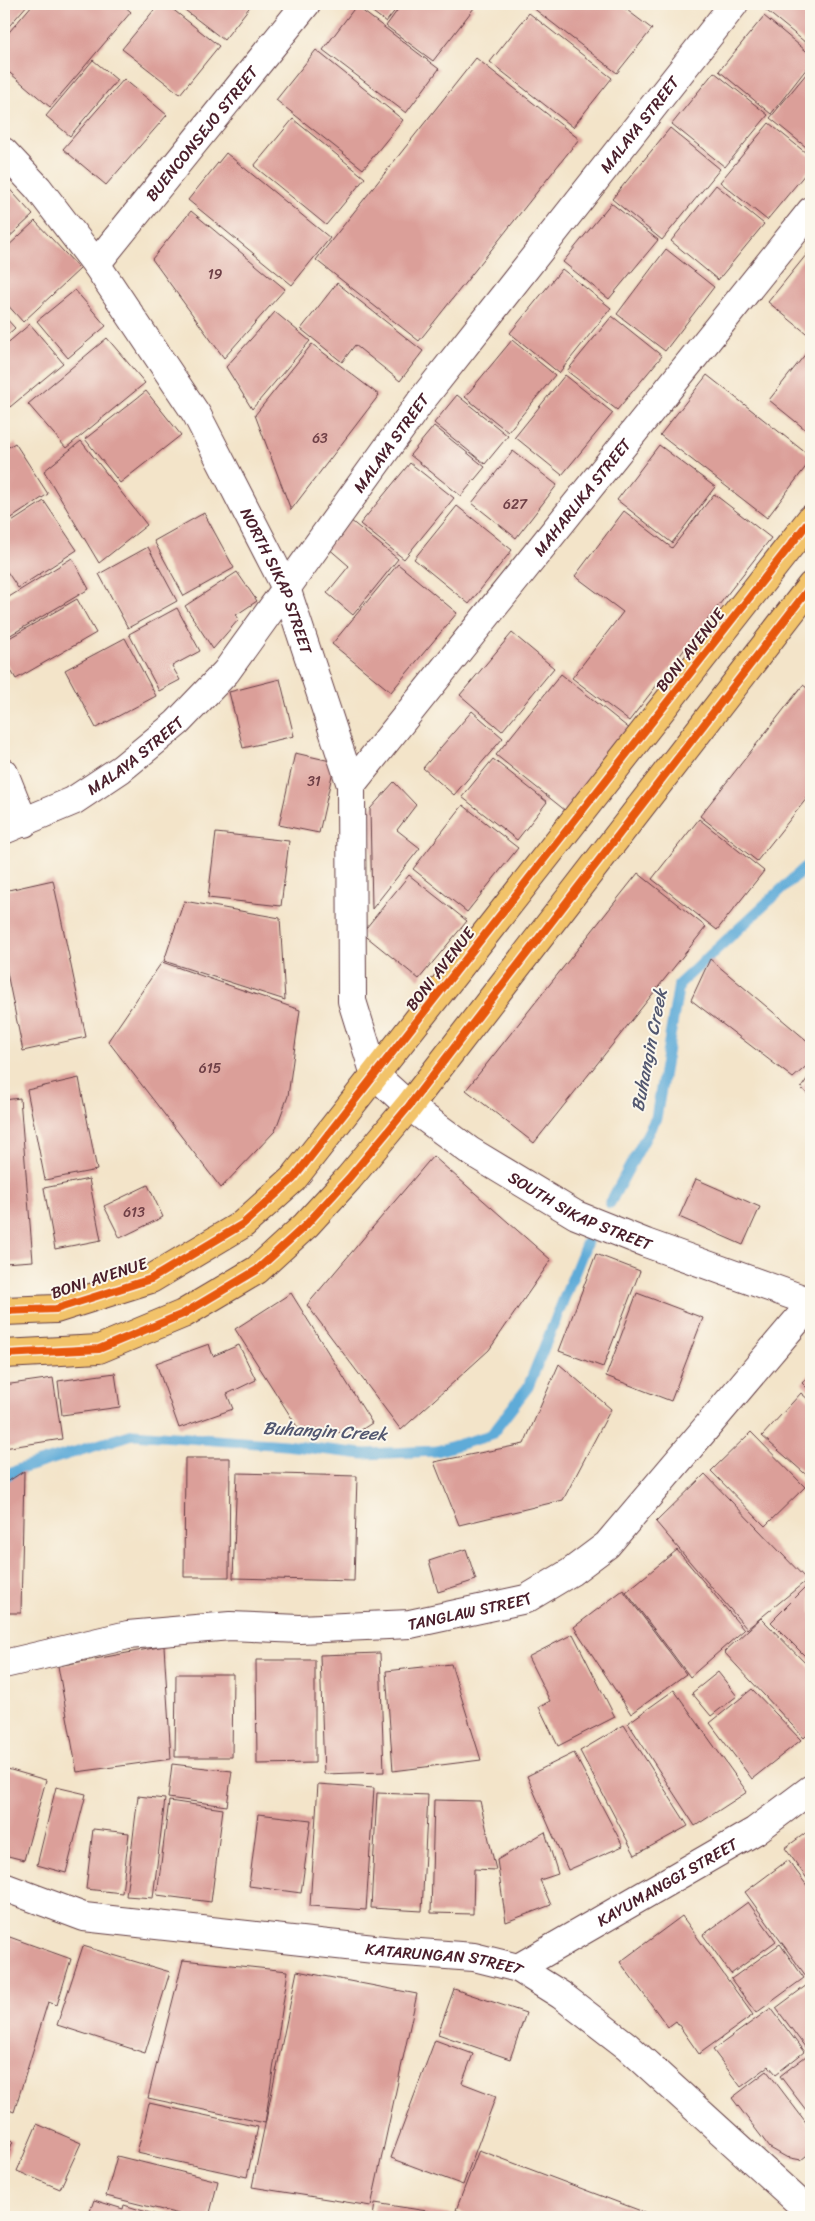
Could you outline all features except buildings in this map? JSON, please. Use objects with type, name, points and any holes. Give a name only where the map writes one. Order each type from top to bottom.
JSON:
[{"type":"main road","name":"BONI AVENUE","points":[[4,1312],[56,1309],[151,1279],[243,1224],[293,1179],[811,519]]},
{"type":"main road","points":[[4,1354],[100,1348],[183,1314],[257,1270],[306,1225],[343,1185],[408,1106],[811,586]]},
{"type":"street","name":"BUENCONSEJO STREET","points":[[96,264],[306,4]]},
{"type":"street","name":"MALAYA STREET","points":[[14,827],[73,801],[105,780],[177,723],[226,672],[421,401],[734,4]]},
{"type":"street","name":"NORTH SIKAP STREET","points":[[4,152],[38,188],[96,264],[196,415],[286,588],[351,785],[352,1001],[376,1075]]},
{"type":"street","name":"MAHARLIKA STREET","points":[[351,785],[811,210]]},
{"type":"street","points":[[4,772],[14,827]]},
{"type":"street","name":"SOUTH SIKAP STREET","points":[[376,1075],[408,1106],[470,1151],[576,1215],[646,1243],[811,1303]]},
{"type":"street","name":"TANGLAW STREET","points":[[4,1664],[128,1635],[230,1626],[300,1629],[410,1624],[526,1599],[571,1572],[607,1545],[811,1303]]},
{"type":"street","name":"KAYUMANGGI STREET","points":[[518,1968],[755,1831],[811,1789]]},
{"type":"street","name":"KATARUNGAN STREET","points":[[4,1887],[84,1916],[372,1949],[474,1957],[518,1968],[561,1995],[627,2046],[805,2208]]},
{"type":"waterway","name":"Buhangin Creek","points":[[610,1203],[656,1118],[679,984],[811,862]]},
{"type":"waterway","name":"Buhangin Creek","points":[[4,1477],[20,1469],[133,1434],[285,1445],[364,1454],[437,1451],[491,1435],[528,1387],[587,1242]]},
{"type":"cycle path","points":[[4,1311],[56,1309],[151,1279],[243,1224],[293,1179],[811,519]]},
{"type":"cycle path","points":[[4,1354],[99,1349],[183,1314],[257,1270],[306,1225],[349,1178],[409,1106],[811,586]]}]
